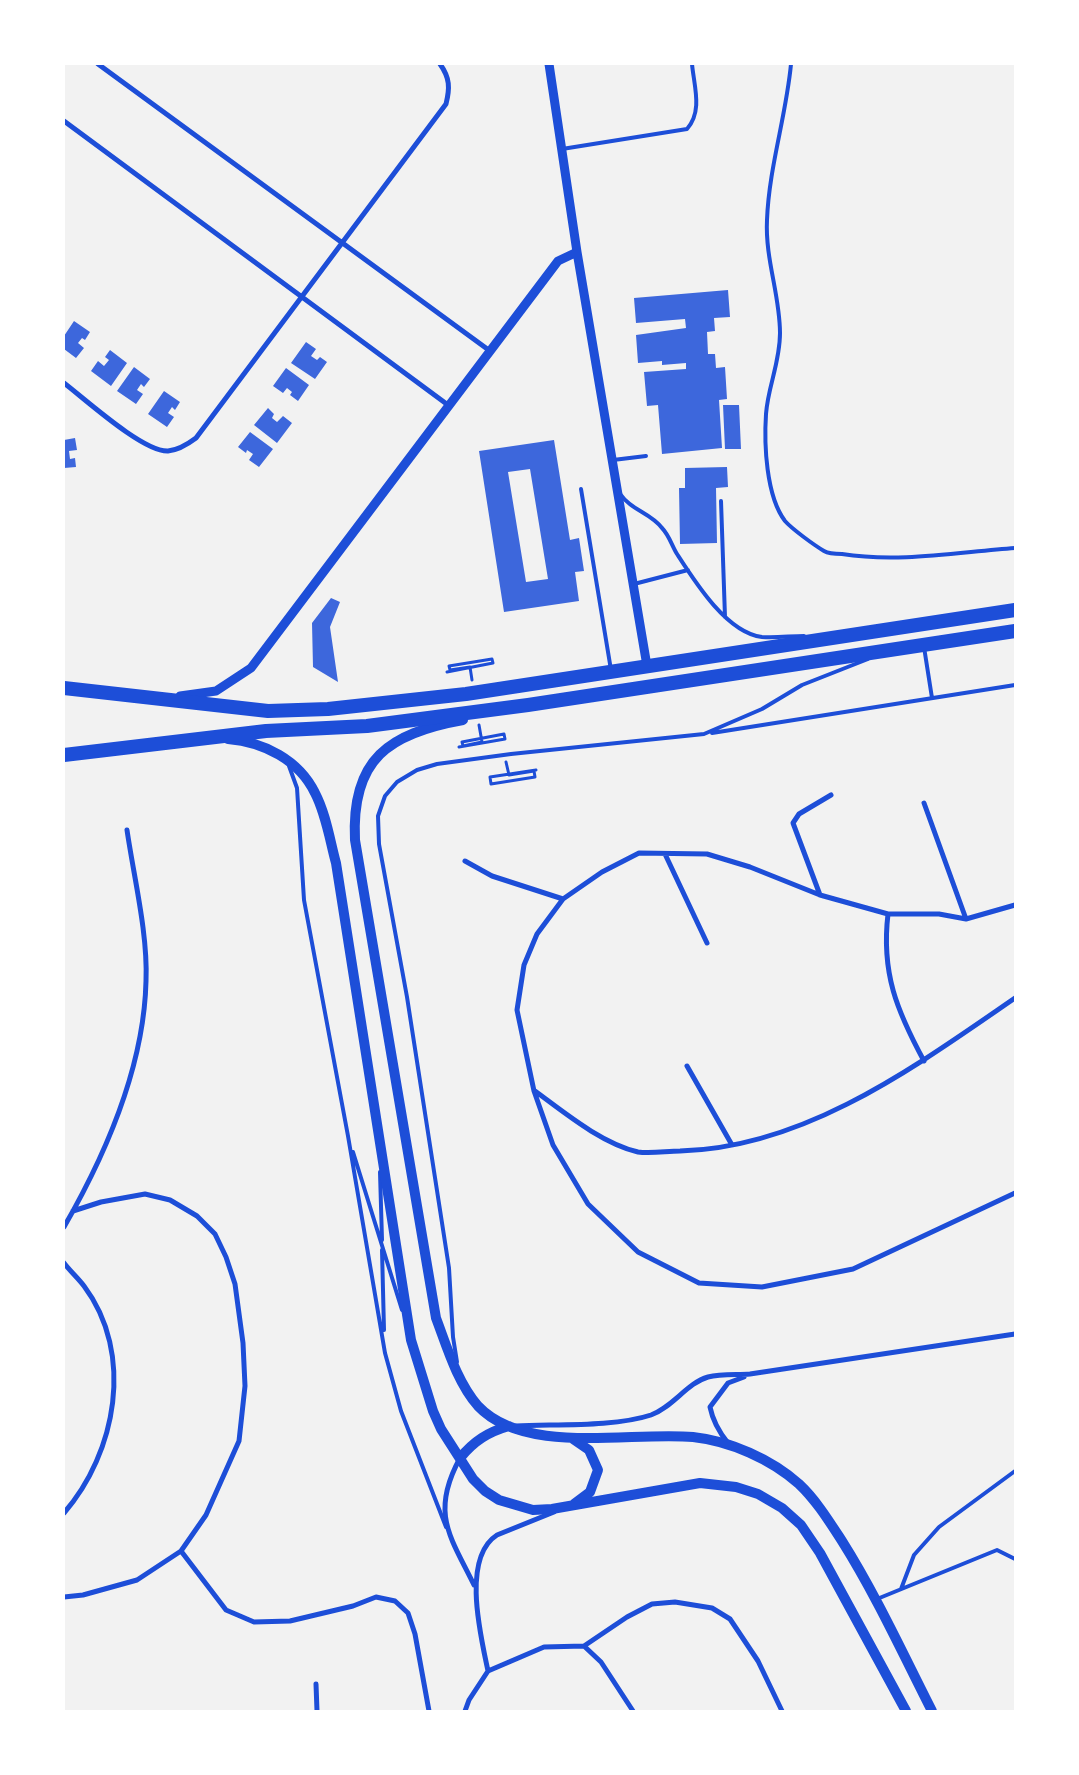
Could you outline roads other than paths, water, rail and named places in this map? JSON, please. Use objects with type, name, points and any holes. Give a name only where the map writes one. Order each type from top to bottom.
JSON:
[{"type":"highway","points":[[64,688],[254,710],[298,711],[456,695],[1015,610]]},
{"type":"highway","points":[[64,755],[266,731],[367,726],[469,715],[484,710],[528,705],[1015,631]]},
{"type":"main road","points":[[528,705],[469,715],[408,735],[390,744],[365,774],[359,786],[354,816],[355,840],[436,1318],[467,1391],[479,1406],[494,1419],[509,1426],[540,1434],[571,1438],[626,1438],[659,1435],[695,1437],[729,1444],[771,1465],[799,1483],[824,1513],[875,1600],[932,1711]]},
{"type":"main road","points":[[196,738],[237,740],[272,750],[285,757],[306,778],[316,794],[336,863],[411,1340],[433,1411],[441,1429],[473,1479],[485,1491],[499,1500],[534,1510],[552,1510],[700,1483],[736,1487],[758,1494],[782,1508],[801,1526],[820,1553],[906,1711]]},
{"type":"main road","points":[[460,1458],[480,1438],[492,1431],[509,1426]]},
{"type":"main road","points":[[571,1438],[581,1442],[589,1450],[598,1470],[590,1492],[571,1506]]},
{"type":"street","points":[[98,64],[490,352]]},
{"type":"street","points":[[64,383],[67,388],[135,438],[151,447],[167,451],[184,447],[196,438],[446,104],[450,90],[448,74],[440,64]]},
{"type":"street","points":[[549,64],[577,252],[648,666]]},
{"type":"street","points":[[64,121],[448,405]]},
{"type":"street","points":[[132,696],[180,696],[216,691],[251,668],[558,261],[577,252]]},
{"type":"street","points":[[820,895],[793,823],[799,814],[831,795]]},
{"type":"street","points":[[924,803],[966,919]]},
{"type":"street","points":[[64,1227],[121,1110],[144,1015],[146,980],[144,945],[128,830]]},
{"type":"street","points":[[1015,905],[966,919],[939,914],[888,914],[820,895],[750,867],[707,854],[640,853],[602,872],[562,899],[537,934],[524,965],[517,1010],[534,1091],[553,1145],[588,1204],[638,1252],[699,1283],[762,1287],[853,1269],[1015,1193]]},
{"type":"street","points":[[665,854],[707,943]]},
{"type":"street","points":[[465,862],[492,876],[562,899]]},
{"type":"street","points":[[888,914],[886,934],[892,993],[904,1024],[924,1061]]},
{"type":"street","points":[[534,1091],[590,1131],[639,1152],[694,1150],[732,1145],[793,1127],[847,1105],[924,1061],[1015,998]]},
{"type":"street","points":[[687,1066],[732,1145]]},
{"type":"street","points":[[64,1597],[83,1595],[137,1580],[181,1551],[206,1515],[239,1441],[245,1386],[243,1343],[235,1284],[226,1257],[215,1234],[197,1216],[170,1200],[145,1194],[101,1202],[73,1211]]},
{"type":"street","points":[[64,1263],[85,1287],[103,1322],[113,1361],[114,1397],[108,1432],[91,1472],[64,1513]]},
{"type":"street","points":[[509,1426],[588,1423],[651,1415],[671,1404],[685,1391],[707,1377],[750,1374],[1015,1334]]},
{"type":"street","points":[[729,1444],[719,1432],[710,1407],[717,1394],[728,1382],[750,1374]]},
{"type":"street","points":[[460,1458],[451,1475],[447,1491],[444,1510],[446,1528],[475,1586]]},
{"type":"street","points":[[488,1671],[479,1626],[475,1586],[483,1548],[489,1539],[571,1506]]},
{"type":"street","points":[[181,1551],[226,1610],[254,1622],[290,1621],[353,1606],[376,1597],[395,1601],[408,1613],[415,1634],[430,1711]]},
{"type":"street","points":[[465,1711],[469,1700],[488,1671],[544,1647],[584,1646],[627,1617],[652,1604],[675,1602],[712,1608],[730,1619],[758,1661],[782,1711]]},
{"type":"street","points":[[584,1646],[601,1662],[633,1711]]},
{"type":"street","points":[[316,1684],[317,1711]]},
{"type":"lane","points":[[562,149],[687,129],[694,121],[697,108],[692,64]]},
{"type":"lane","points":[[791,64],[788,100],[770,181],[767,222],[769,264],[777,303],[780,331],[779,359],[766,413],[767,470],[777,504],[785,521],[825,552],[873,559],[1015,548]]},
{"type":"lane","points":[[613,460],[646,456]]},
{"type":"lane","points":[[581,489],[611,672]]},
{"type":"lane","points":[[618,491],[624,500],[650,516],[663,528],[688,570],[725,617],[742,631],[761,637],[854,635]]},
{"type":"lane","points":[[721,501],[725,617]]},
{"type":"lane","points":[[634,584],[688,570]]},
{"type":"lane","points":[[924,645],[932,698]]},
{"type":"lane","points":[[704,734],[774,703],[802,685],[895,649]]},
{"type":"lane","points":[[459,1374],[452,1338],[449,1268],[407,997],[379,844],[378,816],[385,796],[397,782],[417,770],[437,764],[510,754],[704,734],[1015,685]]},
{"type":"lane","points":[[285,757],[297,788],[304,900],[348,1136],[384,1345],[401,1412],[446,1528]]},
{"type":"lane","points":[[379,1132],[384,1345]]},
{"type":"lane","points":[[348,1136],[411,1340]]},
{"type":"lane","points":[[901,1589],[914,1555],[939,1527],[1015,1471]]},
{"type":"lane","points":[[875,1600],[997,1550],[1015,1559]]}]
